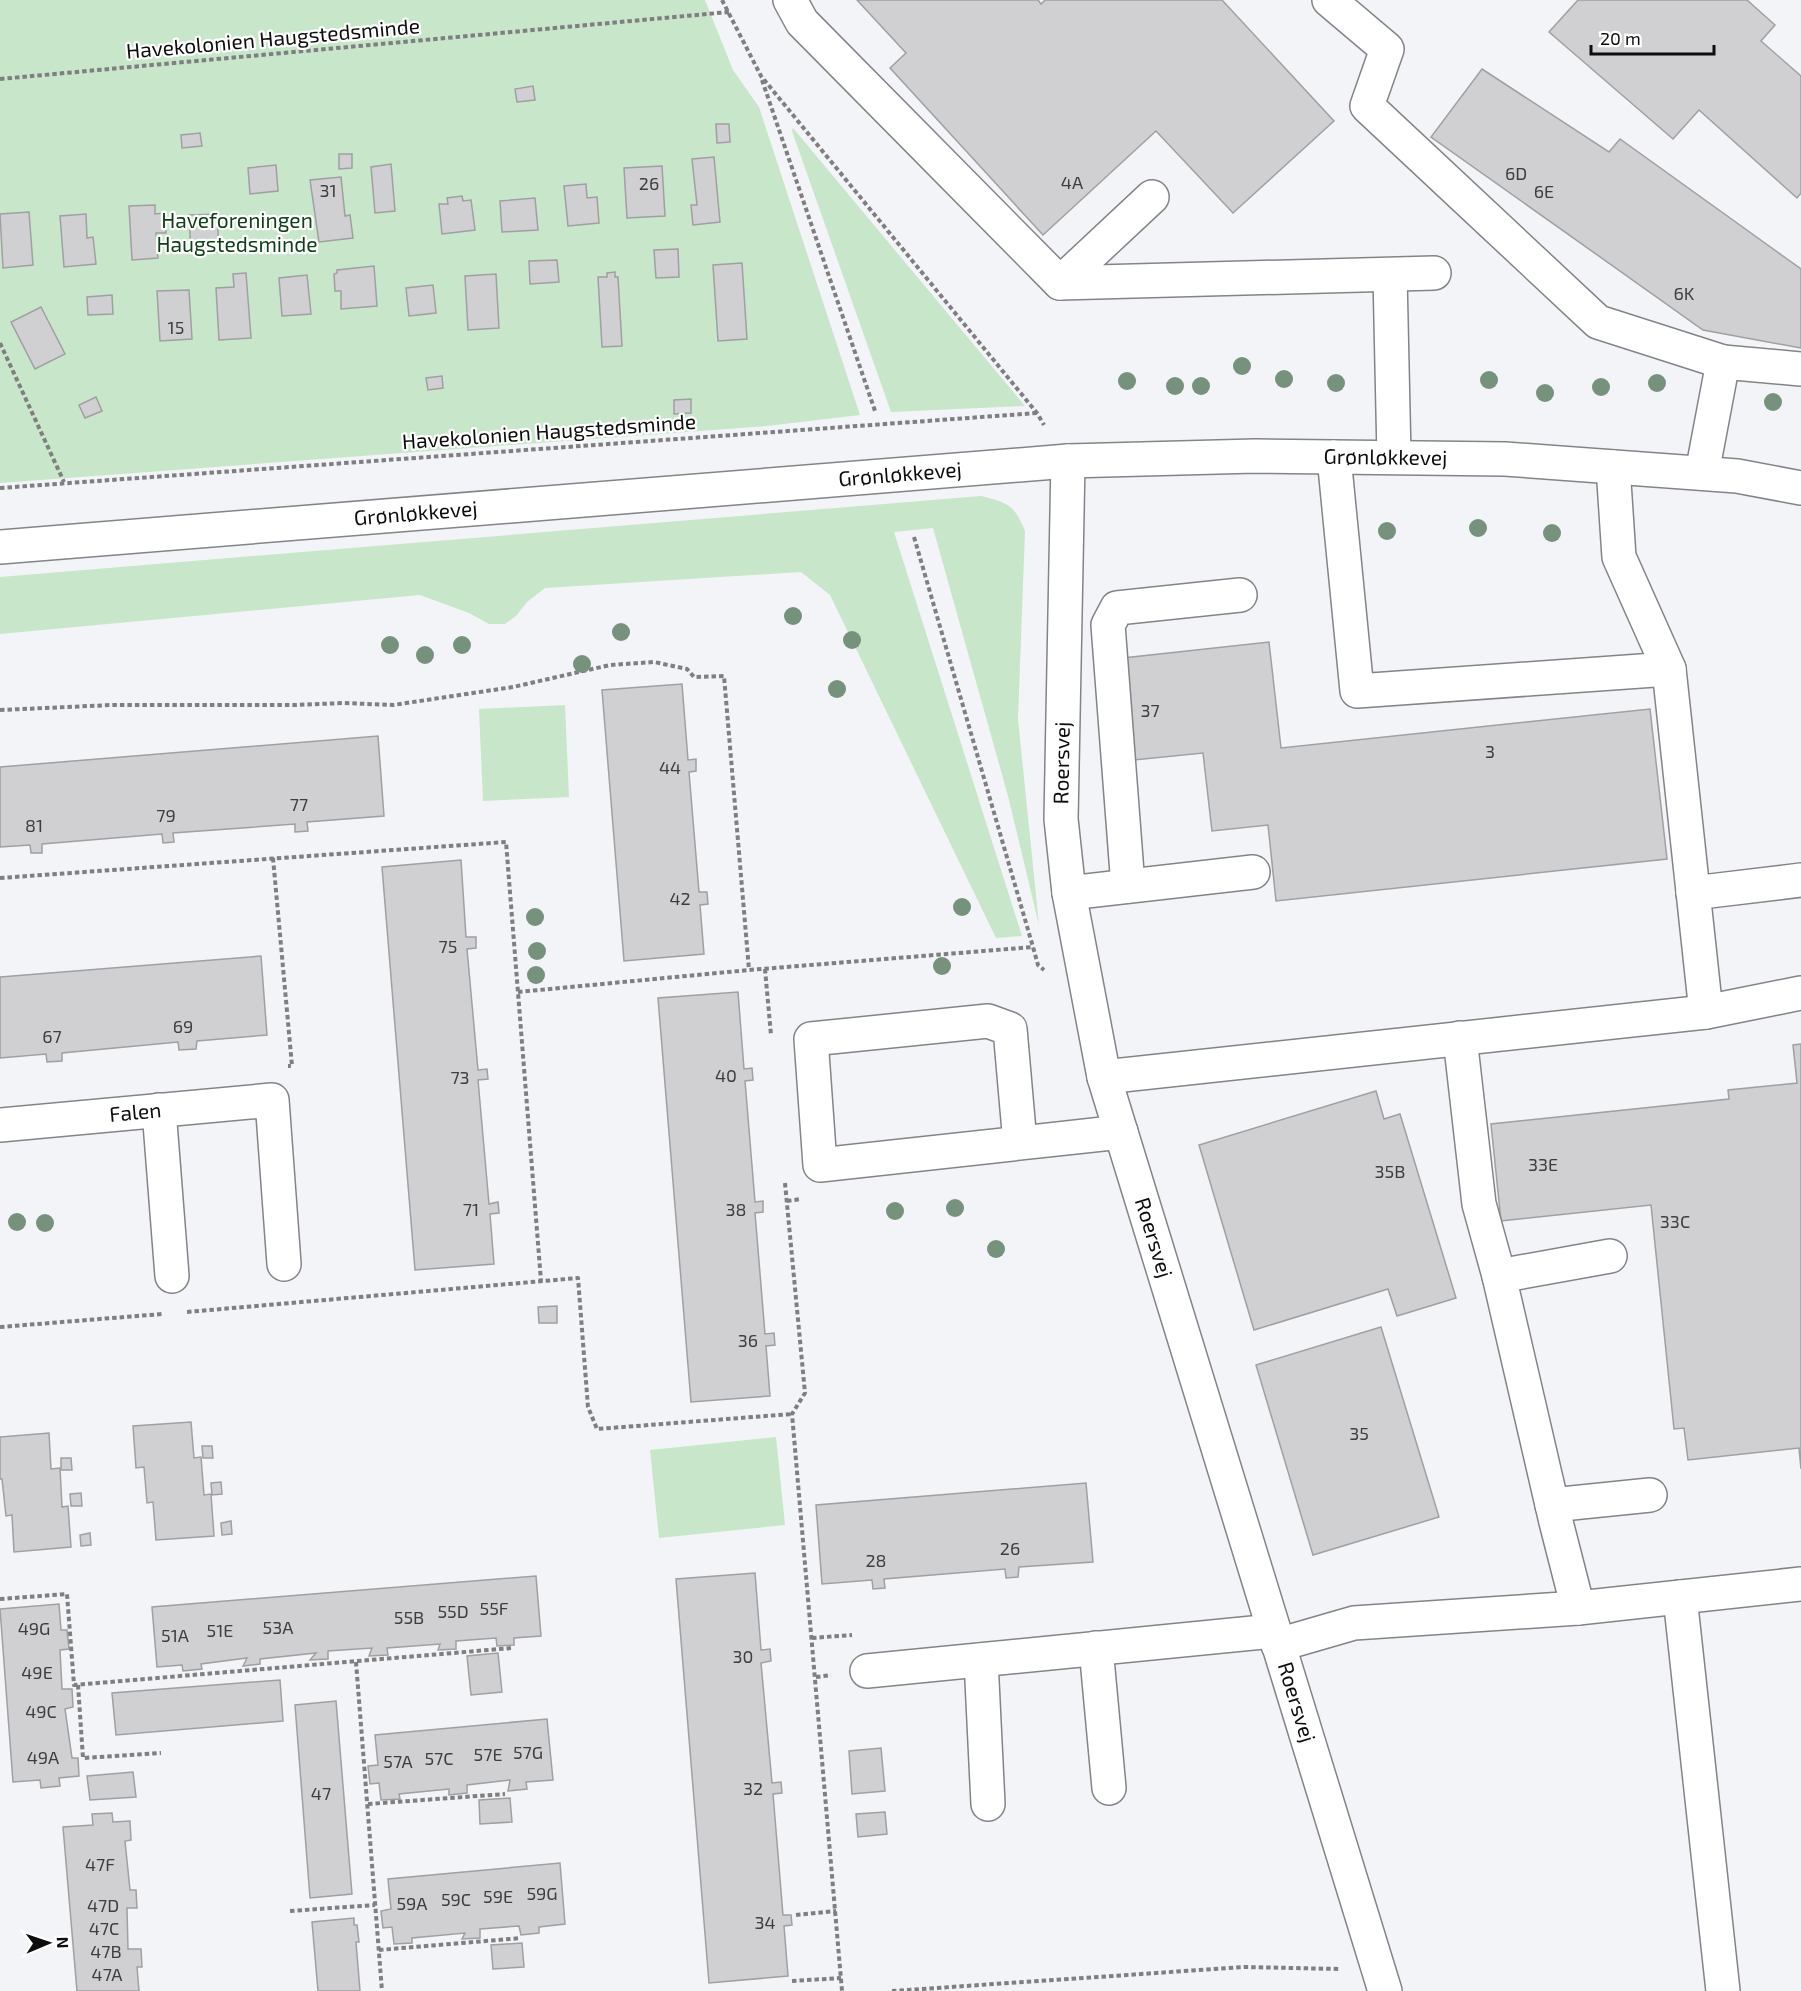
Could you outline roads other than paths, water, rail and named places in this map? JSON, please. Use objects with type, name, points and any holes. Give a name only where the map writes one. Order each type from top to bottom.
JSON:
[{"type":"street","points":[[790,0],[802,22],[1060,283],[1434,273]]},
{"type":"street","points":[[1329,0],[1387,49],[1367,106],[1599,322],[1723,362],[1801,369]]},
{"type":"street","points":[[1060,283],[1152,197]]},
{"type":"street","points":[[1390,275],[1394,457]]},
{"type":"street","points":[[1702,473],[1723,362]]},
{"type":"street","name":"Grønløkkevej","points":[[0,547],[1068,461],[1255,456],[1505,459],[1737,476],[1801,488]]},
{"type":"street","points":[[1334,457],[1357,691],[1669,669]]},
{"type":"street","name":"Roersvej","points":[[1068,461],[1061,819],[1069,893],[1104,1077],[1382,1980]]},
{"type":"street","points":[[1613,467],[1619,557],[1669,669],[1706,1012]]},
{"type":"street","points":[[1128,886],[1108,624],[1117,608],[1240,595]]},
{"type":"street","points":[[1069,893],[1253,872]]},
{"type":"street","points":[[1693,893],[1801,880]]},
{"type":"street","points":[[1104,1077],[1706,1012],[1801,993]]},
{"type":"street","points":[[1020,1143],[1010,1029],[988,1022],[811,1039],[820,1165],[1121,1132]]},
{"type":"street","points":[[1460,1038],[1479,1204],[1499,1276],[1578,1608]]},
{"type":"street","name":"Falen","points":[[0,1125],[272,1100],[284,1264]]},
{"type":"street","points":[[159,1110],[172,1276]]},
{"type":"street","points":[[1499,1276],[1610,1256]]},
{"type":"street","points":[[1552,1505],[1650,1494]]},
{"type":"street","points":[[867,1671],[1096,1648],[1275,1638],[1354,1623],[1578,1608],[1801,1584]]},
{"type":"street","points":[[1680,1597],[1723,1991]]},
{"type":"street","points":[[1096,1648],[1109,1788]]},
{"type":"street","points":[[981,1660],[988,1804]]},
{"type":"park label","name":"Haveforeningen Haugstedsminde","points":[[237,233]]}]
